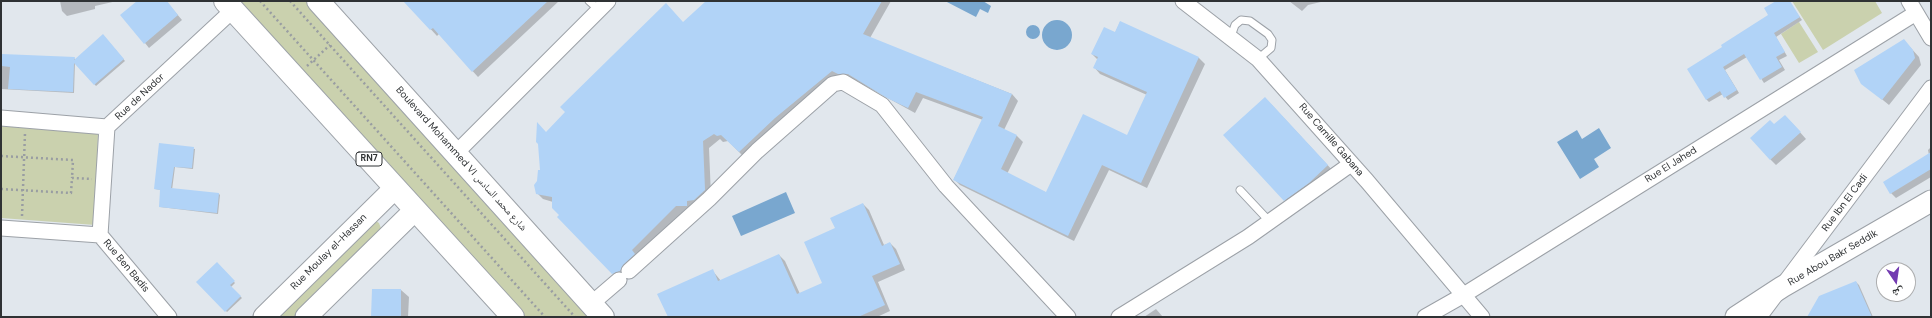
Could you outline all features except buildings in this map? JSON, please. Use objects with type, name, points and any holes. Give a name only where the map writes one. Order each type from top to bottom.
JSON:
[{"type":"main road","name":"Boulevard Mohammed VI شارع محمد السادس","points":[[318,1],[456,153],[590,313]]},
{"type":"main road","name":"RN7","points":[[229,5],[513,317]]},
{"type":"street","name":"Rue Camille Gabana","points":[[1183,1],[1230,39],[1258,59],[1351,164],[1462,296],[1482,317]]},
{"type":"street","points":[[456,153],[599,4]]},
{"type":"street","name":"Rue de Nador","points":[[1,118],[107,127],[229,5]]},
{"type":"street","points":[[1912,7],[1931,38]]},
{"type":"street","name":"Rue El Jahed","points":[[1425,317],[1462,296],[1912,7]]},
{"type":"street","points":[[590,313],[624,276],[709,199],[757,150],[834,84],[843,82],[882,105],[946,186],[1068,317]]},
{"type":"street","name":"Rue Ibn El Cadi","points":[[1759,317],[1931,88]]},
{"type":"street","points":[[100,235],[107,127]]},
{"type":"street","points":[[1119,317],[1270,222],[1351,164]]},
{"type":"street","name":"Rue Moulay el-Hassan","points":[[264,317],[395,188]]},
{"type":"street","name":"Rue Abou Bakr Seddik","points":[[1736,317],[1782,287],[1931,201]]},
{"type":"street","points":[[314,313],[415,210]]},
{"type":"street","name":"Rue Ben Badis","points":[[1,228],[100,235],[169,317]]},
{"type":"lane","points":[[1230,39],[1235,25],[1241,20],[1250,21],[1268,34],[1272,40],[1271,48],[1258,59]]},
{"type":"lane","points":[[1240,190],[1270,222]]},
{"type":"path","points":[[260,1],[545,317]]},
{"type":"path","points":[[290,1],[330,46],[590,313]]},
{"type":"path","points":[[305,68],[335,41]]},
{"type":"path","points":[[22,230],[25,120]]},
{"type":"path","points":[[1,156],[73,160],[71,193],[1,189]]},
{"type":"path","points":[[72,178],[104,180]]},
{"type":"green space","points":[[236,1],[310,1],[598,317],[524,317]]},
{"type":"green space","points":[[1792,1],[1875,1],[1882,13],[1823,50]]},
{"type":"green space","points":[[1799,22],[1818,52],[1799,63],[1781,34]]},
{"type":"green space","points":[[1,126],[98,134],[95,225],[1,218]]},
{"type":"green space","points":[[373,219],[379,223],[382,231],[298,317],[270,317]]},
{"type":"water","points":[[945,1],[983,1],[991,6],[988,13],[980,9],[976,17]]},
{"type":"water","points":[[1057,20],[1063,21],[1071,29],[1071,41],[1063,49],[1057,50],[1051,49],[1043,41],[1042,35],[1043,29],[1051,21]]},
{"type":"water","points":[[1030,25],[1036,25],[1040,29],[1040,35],[1036,39],[1030,39],[1026,35],[1026,29]]},
{"type":"water","points":[[1599,128],[1611,148],[1594,159],[1599,167],[1580,179],[1557,142],[1577,130],[1582,139]]},
{"type":"water","points":[[786,192],[795,213],[741,236],[732,216]]}]
